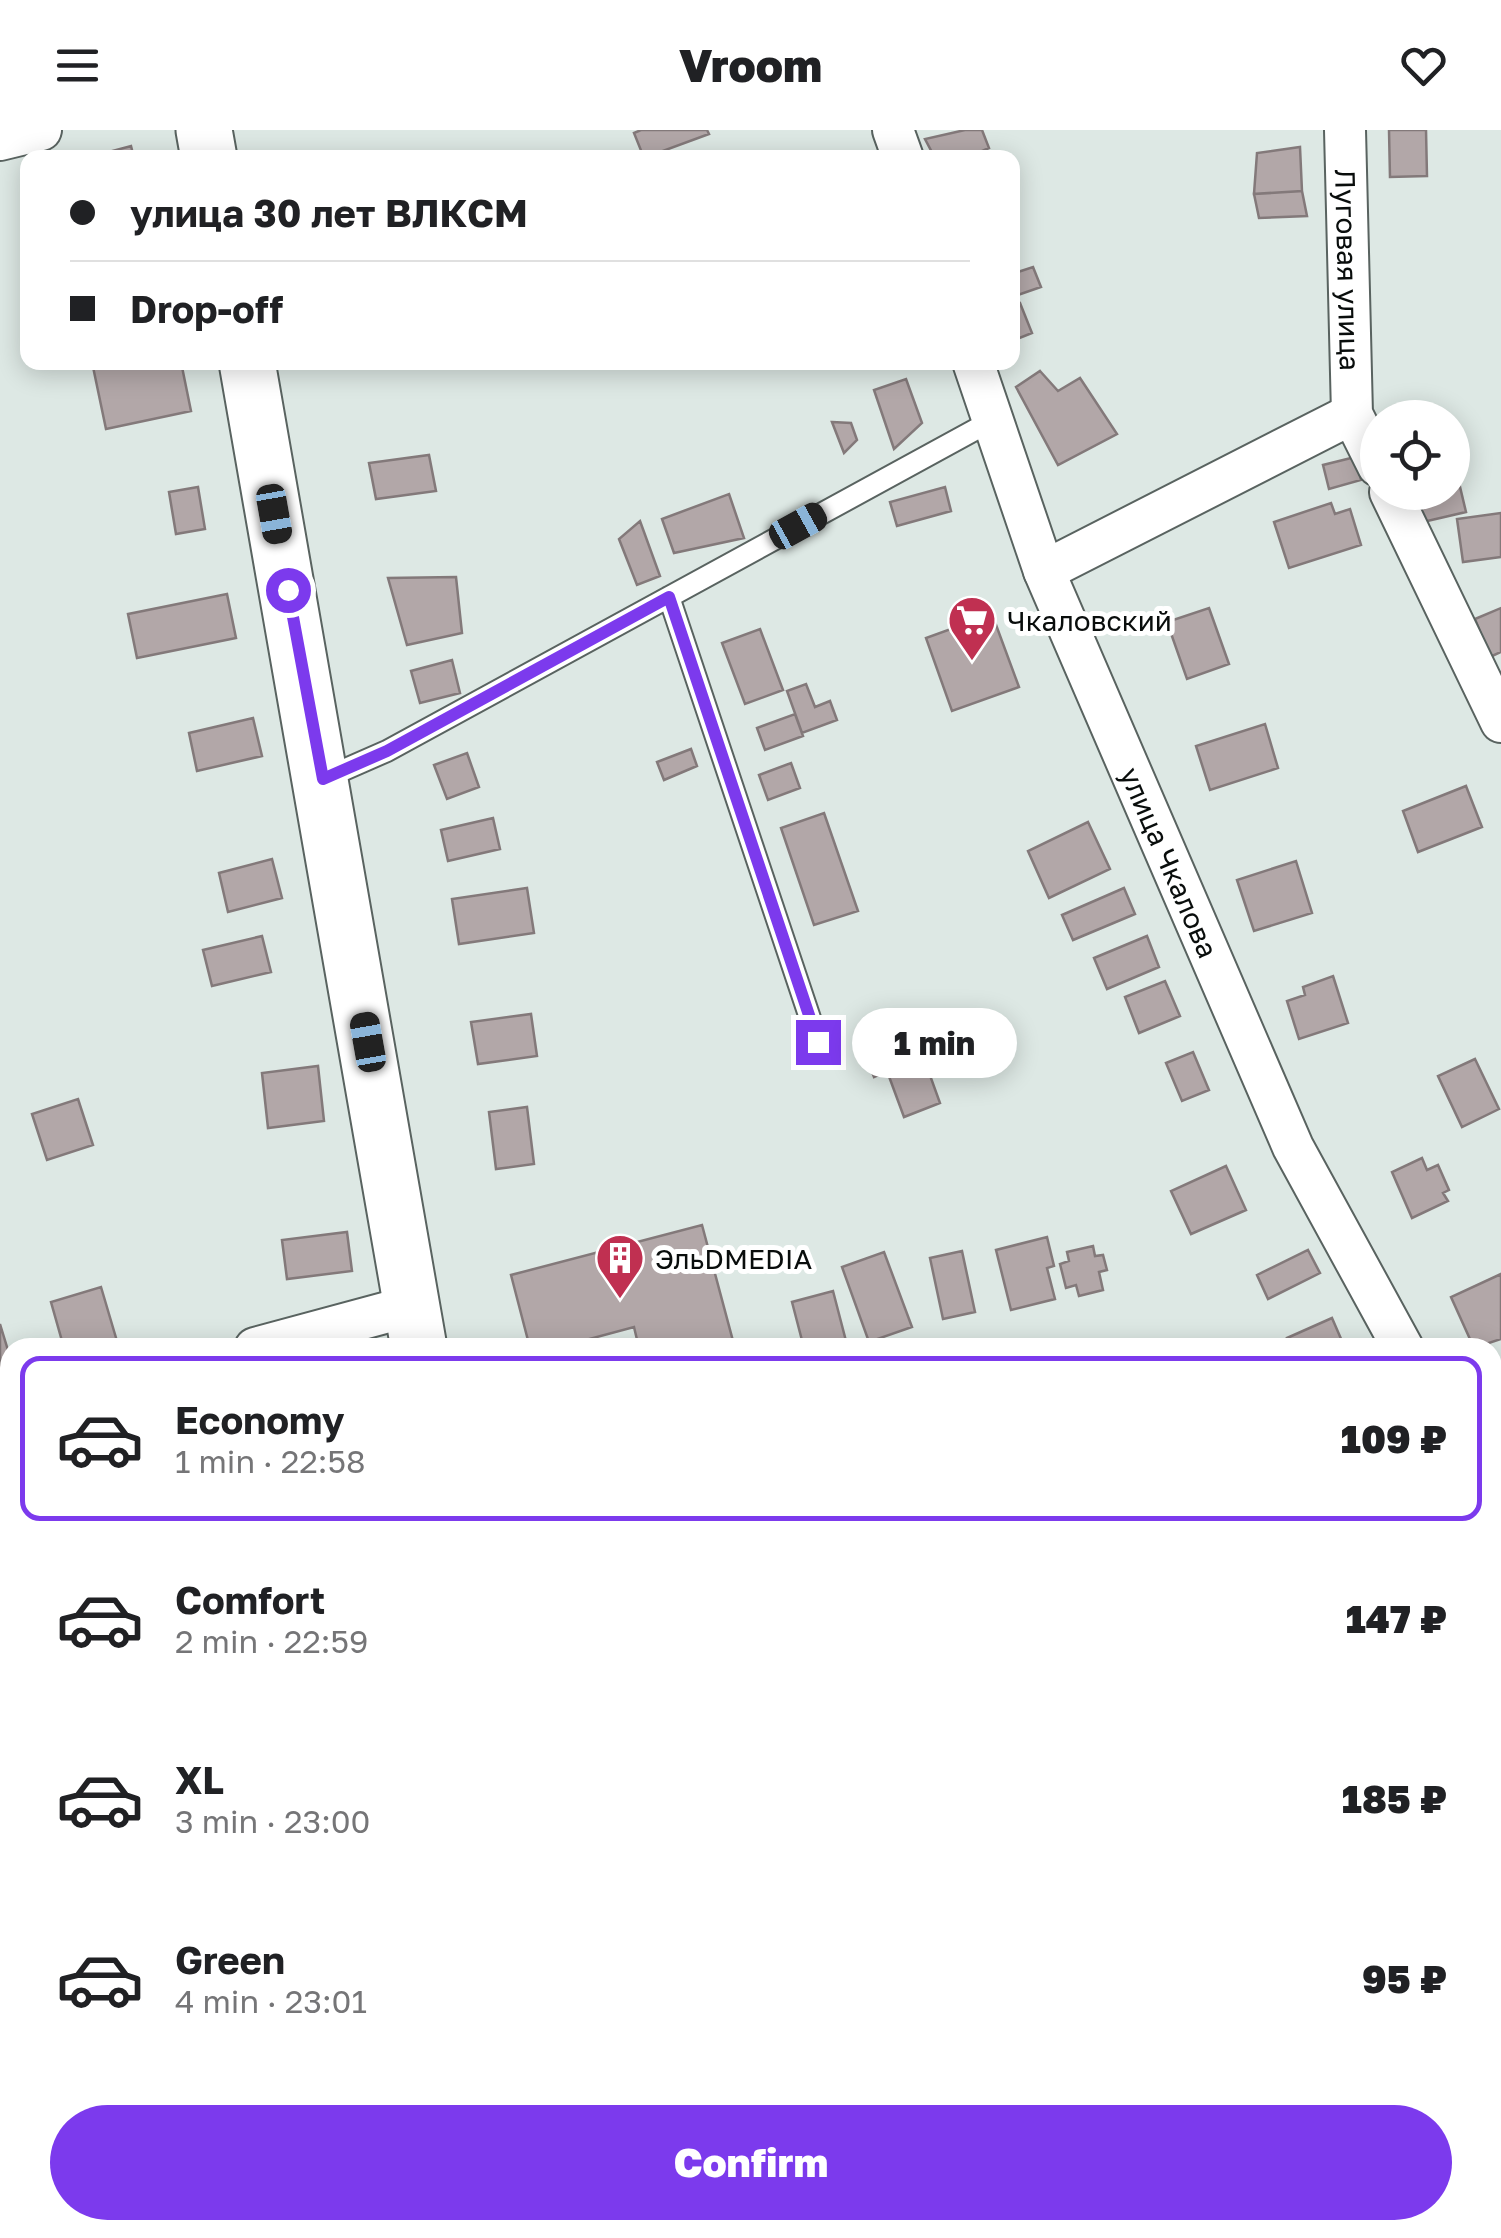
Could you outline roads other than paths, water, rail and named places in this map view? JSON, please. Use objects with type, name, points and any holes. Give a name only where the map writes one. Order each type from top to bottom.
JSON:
[{"type":"main road","points":[[247,370],[323,779],[416,1326]]},
{"type":"street","points":[[0,140],[40,130]]},
{"type":"street","name":"Луговая улица","points":[[1345,130],[1352,414],[1360,430]]},
{"type":"street","name":"улица Чкалова","points":[[976,370],[1044,571],[1293,1146],[1398,1338]]},
{"type":"street","points":[[1044,571],[1352,414]]},
{"type":"street","points":[[1399,510],[1501,722]]},
{"type":"street","points":[[329,1338],[416,1326]]},
{"type":"lane","points":[[323,779],[387,751],[993,420]]},
{"type":"lane","points":[[669,597],[818,1042]]},
{"type":"place","name":"Чкаловский","points":[[972,662]]},
{"type":"place","name":"ЭльDMEDIA","points":[[620,1300]]}]
